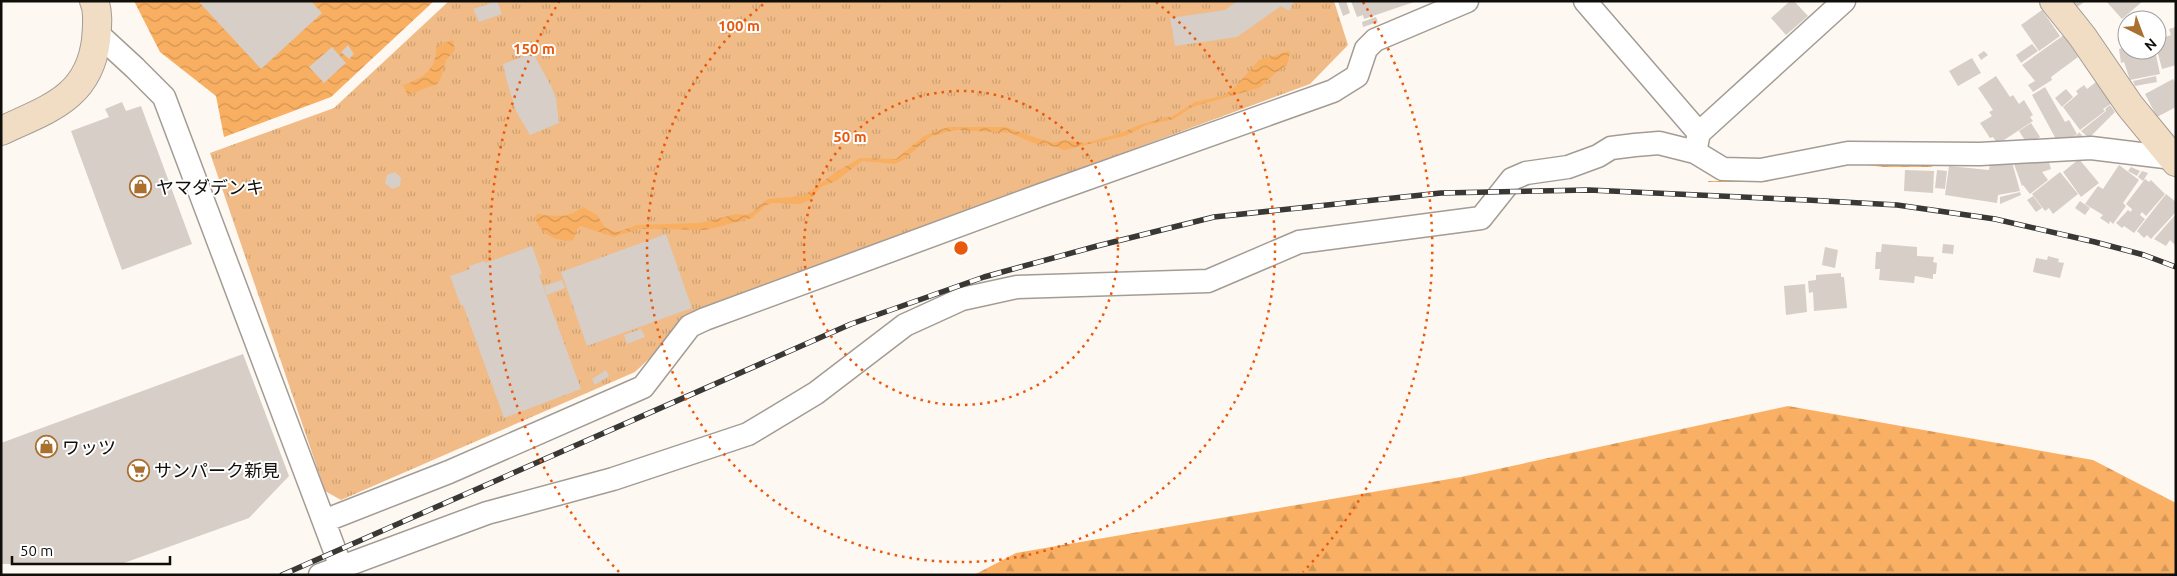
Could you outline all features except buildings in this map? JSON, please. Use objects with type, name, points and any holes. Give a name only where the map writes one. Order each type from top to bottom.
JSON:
[{"type":"street","points":[[1,131],[60,104],[85,78],[94,57],[97,33],[94,1]]},
{"type":"street","points":[[324,521],[449,472],[643,387],[690,326],[705,319],[1333,91],[1357,76],[1366,49],[1375,40],[1467,1]]},
{"type":"street","points":[[1585,1],[1697,143],[1723,169],[1761,170],[1848,153],[1980,154],[2091,148],[2175,158]]},
{"type":"street","points":[[320,575],[487,513],[613,479],[748,434],[816,393],[905,325],[962,299],[1017,287],[1208,281],[1299,242],[1481,218],[1512,179],[1526,173],[1568,167],[1598,156],[1611,148],[1659,143],[1697,143],[1844,1]]},
{"type":"street","points":[[2054,1],[2082,36],[2130,106],[2175,158]]},
{"type":"street","points":[[97,33],[164,97],[341,567]]},
{"type":"green space","points":[[449,1],[1334,1],[1348,45],[1310,84],[704,307],[635,372],[341,500],[325,491],[210,153],[334,108]]},
{"type":"green space","points":[[1788,406],[2093,460],[2176,503],[2176,575],[974,575],[1016,553],[1461,477]]},
{"type":"water","points":[[134,1],[434,1],[331,97],[224,137],[216,96],[160,52]]},
{"type":"water","points":[[453,40],[455,50],[446,60],[441,78],[437,84],[408,95],[403,85],[428,72],[434,61],[436,46]]},
{"type":"water","points":[[1289,51],[1287,65],[1259,88],[1192,107],[1174,119],[1147,125],[1125,136],[1064,150],[1033,143],[1011,133],[958,130],[946,132],[930,137],[903,160],[895,164],[862,161],[836,181],[821,187],[810,200],[800,204],[773,203],[766,205],[752,218],[706,230],[638,229],[614,237],[581,226],[578,228],[573,240],[567,241],[550,236],[540,228],[535,217],[537,214],[566,215],[583,207],[597,215],[604,226],[618,232],[637,225],[700,223],[736,214],[745,215],[751,213],[768,199],[803,196],[836,172],[860,158],[896,159],[924,136],[948,127],[1005,127],[1052,143],[1065,140],[1085,143],[1173,116],[1195,102],[1223,96],[1235,87],[1259,60]]},
{"type":"water","points":[[1858,162],[1932,167],[1883,167],[1850,163],[1806,171],[1766,182],[1708,182],[1765,181],[1824,164]]},
{"type":"railway","points":[[282,575],[851,324],[984,277],[1214,217],[1441,193],[1589,190],[1807,200],[1897,205],[1995,219],[2095,242],[2144,255],[2176,267]]},
{"type":"place","name":"ヤマダデンキ","points":[[140,187]]},
{"type":"place","name":"ワッツ","points":[[46,447]]},
{"type":"place","name":"サンパーク新見","points":[[138,470]]}]
